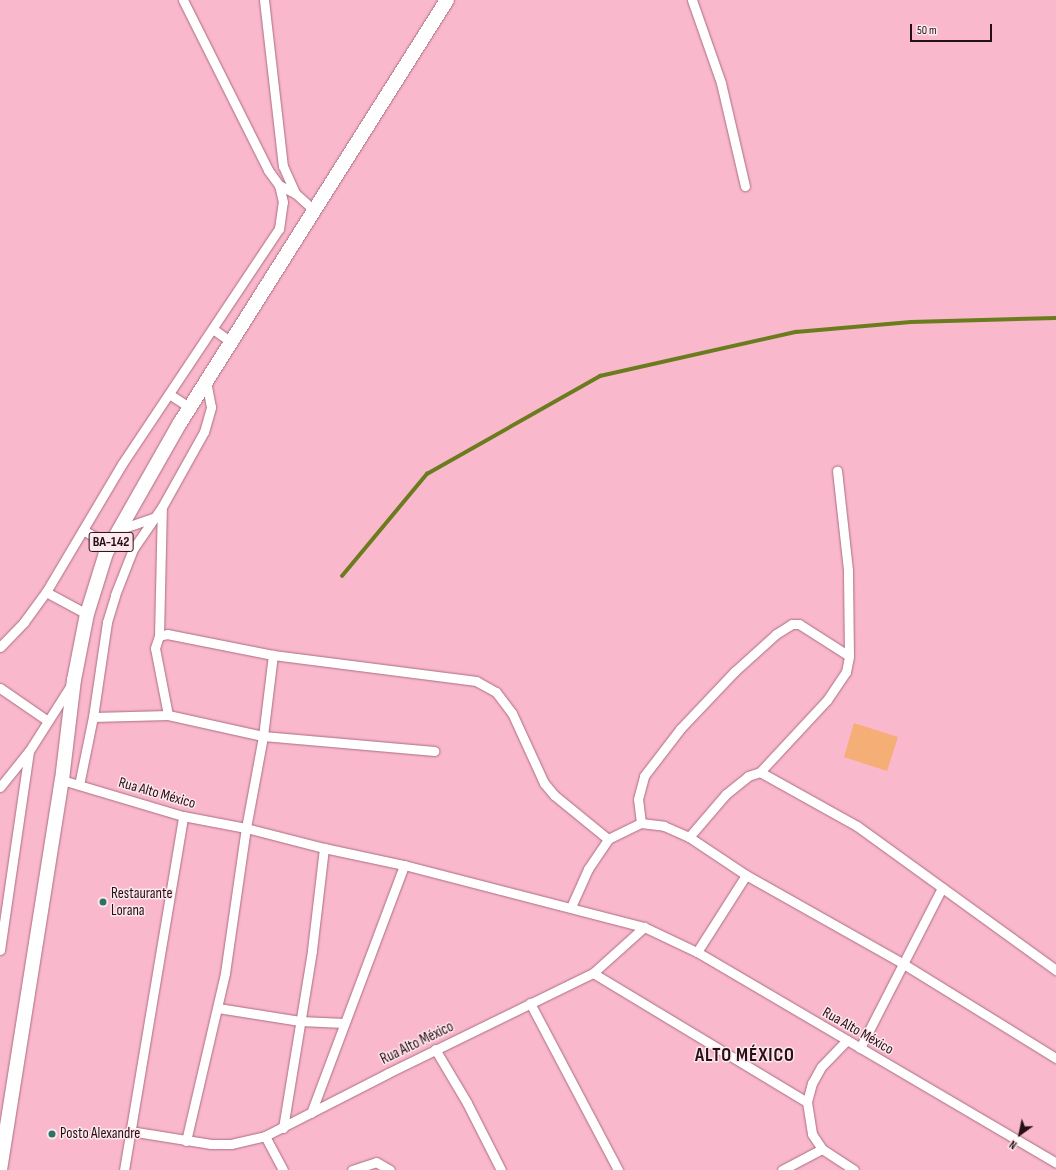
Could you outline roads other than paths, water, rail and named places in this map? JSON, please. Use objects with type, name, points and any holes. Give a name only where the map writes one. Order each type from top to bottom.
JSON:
[{"type":"main road","name":"BA-142","points":[[0,1170],[62,780],[74,680],[87,614],[109,545],[206,381],[446,0]]},
{"type":"street","points":[[0,647],[24,622],[46,592],[122,464],[214,329],[282,225],[283,202],[279,185],[268,170],[243,122],[183,0]]},
{"type":"street","points":[[264,0],[281,156],[286,176],[295,193]]},
{"type":"street","points":[[692,0],[721,83],[745,186]]},
{"type":"street","points":[[279,185],[295,193],[314,210]]},
{"type":"street","points":[[214,329],[231,342]]},
{"type":"street","points":[[79,785],[93,717],[107,622],[114,595],[133,549],[162,507],[209,420],[211,400],[206,381]]},
{"type":"street","points":[[169,394],[190,407]]},
{"type":"street","points":[[689,837],[726,794],[748,776],[760,772],[827,700],[846,672],[849,656],[848,570],[837,471]]},
{"type":"street","points":[[162,507],[158,636],[155,648],[156,661],[168,714]]},
{"type":"street","points":[[117,530],[155,517]]},
{"type":"street","points":[[83,530],[109,545]]},
{"type":"street","points":[[46,592],[87,614]]},
{"type":"street","points":[[641,823],[638,799],[644,776],[680,729],[734,672],[776,634],[792,624],[799,624],[849,656]]},
{"type":"street","points":[[158,636],[172,634],[273,655],[442,675],[487,685],[496,692],[512,713],[544,783],[554,795],[608,839]]},
{"type":"street","points":[[186,1141],[218,1008],[246,828],[263,736],[273,655]]},
{"type":"street","points":[[0,787],[29,751],[74,680]]},
{"type":"street","points":[[0,688],[48,721]]},
{"type":"street","points":[[93,717],[168,714],[263,736],[434,750]]},
{"type":"street","points":[[0,944],[29,751]]},
{"type":"street","points":[[760,772],[857,826],[911,862],[942,888],[1056,970]]},
{"type":"street","name":"Rua Alto México","points":[[62,780],[183,816],[246,828],[324,848],[404,865],[644,926],[697,952],[1056,1163]]},
{"type":"street","points":[[124,1170],[183,816]]},
{"type":"street","points":[[571,907],[588,869],[608,839],[641,823],[664,826],[689,837],[746,875],[902,962],[1056,1058]]},
{"type":"street","points":[[283,1128],[300,1021],[324,848]]},
{"type":"street","points":[[311,1113],[404,865]]},
{"type":"street","points":[[697,952],[746,875]]},
{"type":"street","points":[[860,1048],[902,962],[942,888]]},
{"type":"street","name":"Rua Alto México","points":[[130,1131],[186,1141],[230,1144],[265,1136],[435,1049],[593,973],[644,926]]},
{"type":"street","points":[[593,973],[807,1102]]},
{"type":"street","points":[[530,1003],[618,1170]]},
{"type":"street","points":[[218,1008],[300,1021],[344,1023]]},
{"type":"street","points":[[847,1040],[821,1067],[812,1083],[807,1102],[812,1134],[822,1150],[854,1170]]},
{"type":"street","points":[[435,1049],[467,1103],[501,1170]]},
{"type":"street","points":[[265,1136],[283,1170]]},
{"type":"street","points":[[782,1170],[822,1150]]},
{"type":"street","points":[[352,1170],[376,1162],[390,1170]]},
{"type":"waterway","points":[[342,576],[427,474],[600,376],[796,332],[911,322],[1056,318]]},
{"type":"place","name":"Restaurante Lorana","points":[[103,902]]},
{"type":"place","name":"Posto Alexandre","points":[[52,1134]]},
{"type":"district","name":"ALTO MÉXICO","points":[[745,1056]]}]
